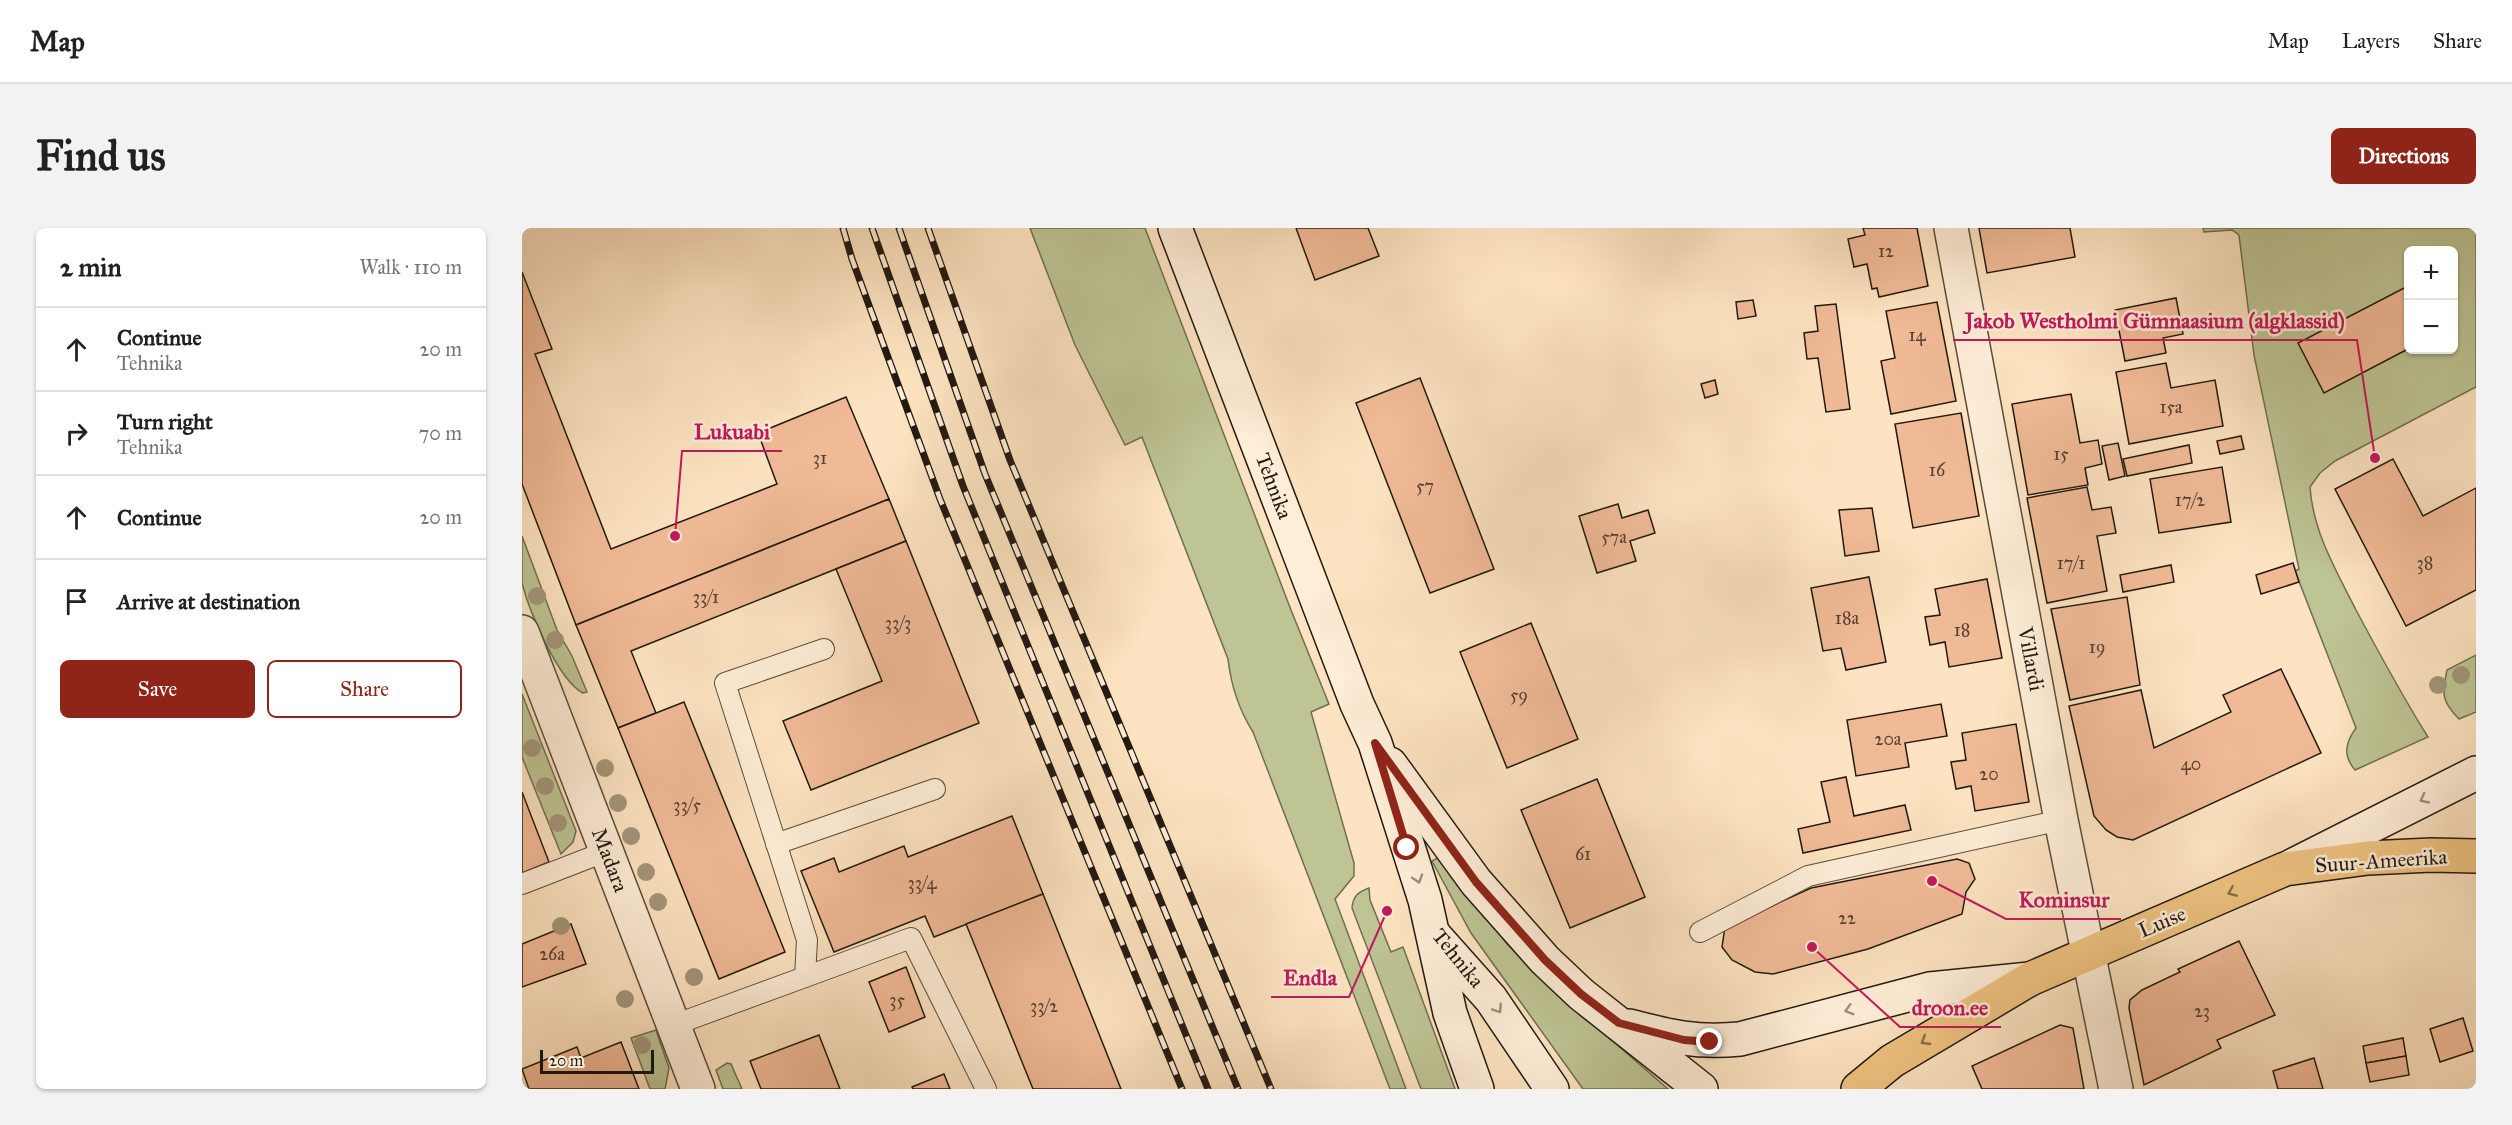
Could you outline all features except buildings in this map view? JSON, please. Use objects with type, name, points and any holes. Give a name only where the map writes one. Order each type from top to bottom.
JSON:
[{"type":"main road","name":"Tehnika","points":[[1175,228],[1357,704],[1375,743],[1425,900],[1432,933],[1491,999],[1552,1089]]},
{"type":"main road","name":"Villardi","points":[[1951,228],[2061,820],[2116,1089]]},
{"type":"main road","name":"Madara","points":[[522,632],[698,1089]]},
{"type":"main road","name":"Tehnika","points":[[1375,743],[1476,882],[1545,960],[1581,994],[1701,1089]]},
{"type":"main road","name":"Luise","points":[[1858,1089],[1892,1061],[2030,979],[2285,869],[2476,773]]},
{"type":"main road","name":"Suur-Ameerika","points":[[2285,869],[2368,858],[2431,855],[2476,856]]},
{"type":"main road","points":[[1432,933],[1450,1013],[1477,1089]]},
{"type":"main road","points":[[1619,1023],[1684,1040],[1710,1042],[1740,1039],[1930,989],[2030,979]]},
{"type":"lane","points":[[805,977],[807,940],[725,683],[824,649]]},
{"type":"lane","points":[[776,844],[935,789]]},
{"type":"lane","points":[[1700,932],[1808,876],[2061,820]]},
{"type":"lane","points":[[522,884],[607,851]]},
{"type":"lane","points":[[674,1025],[911,938],[986,1089]]},
{"type":"green space","points":[[1030,228],[1145,228],[1329,704],[1311,712],[1354,863],[1354,876],[1335,899],[1406,1089],[1390,1089],[1253,732],[1240,706],[1228,659],[1142,437],[1125,445],[1075,345]]},
{"type":"green space","points":[[2203,228],[2476,228],[2476,387],[2335,461],[2320,473],[2310,487],[2316,520],[2333,565],[2382,658],[2428,737],[2355,770],[2347,755],[2347,749],[2356,728],[2295,571],[2299,569],[2254,355],[2239,235],[2232,230],[2204,232]]},
{"type":"green space","points":[[522,536],[557,630],[572,656],[587,692],[583,693],[573,686],[555,660],[538,627],[522,583]]},
{"type":"green space","points":[[2476,655],[2476,712],[2459,719],[2449,707],[2444,696],[2447,670]]},
{"type":"green space","points":[[522,694],[576,831],[573,842],[561,854],[522,757]]},
{"type":"green space","points":[[1439,857],[1508,945],[1585,1017],[1668,1089],[1583,1089],[1471,933],[1432,861]]},
{"type":"green space","points":[[1369,888],[1370,900],[1391,952],[1403,947],[1455,1089],[1421,1089],[1352,908],[1357,895]]},
{"type":"green space","points":[[656,1030],[669,1068],[665,1089],[650,1089],[631,1038]]},
{"type":"green space","points":[[727,1063],[731,1064],[742,1089],[723,1089],[716,1070]]},
{"type":"railway","points":[[843,228],[852,259],[940,499],[1182,1089]]},
{"type":"railway","points":[[872,228],[963,486],[1208,1089]]},
{"type":"railway","points":[[899,228],[985,474],[1238,1089]]},
{"type":"railway","points":[[928,228],[1010,460],[1271,1089]]},
{"type":"place","name":"Jakob Westholmi Gümnaasium (algklassid)","points":[[2375,458]]},
{"type":"place","name":"Lukuabi","points":[[675,536]]},
{"type":"place","name":"Kominsur","points":[[1932,881]]},
{"type":"place","name":"Endla","points":[[1387,911]]},
{"type":"place","name":"droon.ee","points":[[1812,947]]},
{"type":"route","points":[[1407,848],[1375,743],[1476,882],[1545,960],[1581,994],[1619,1023],[1684,1040],[1710,1042]]}]
